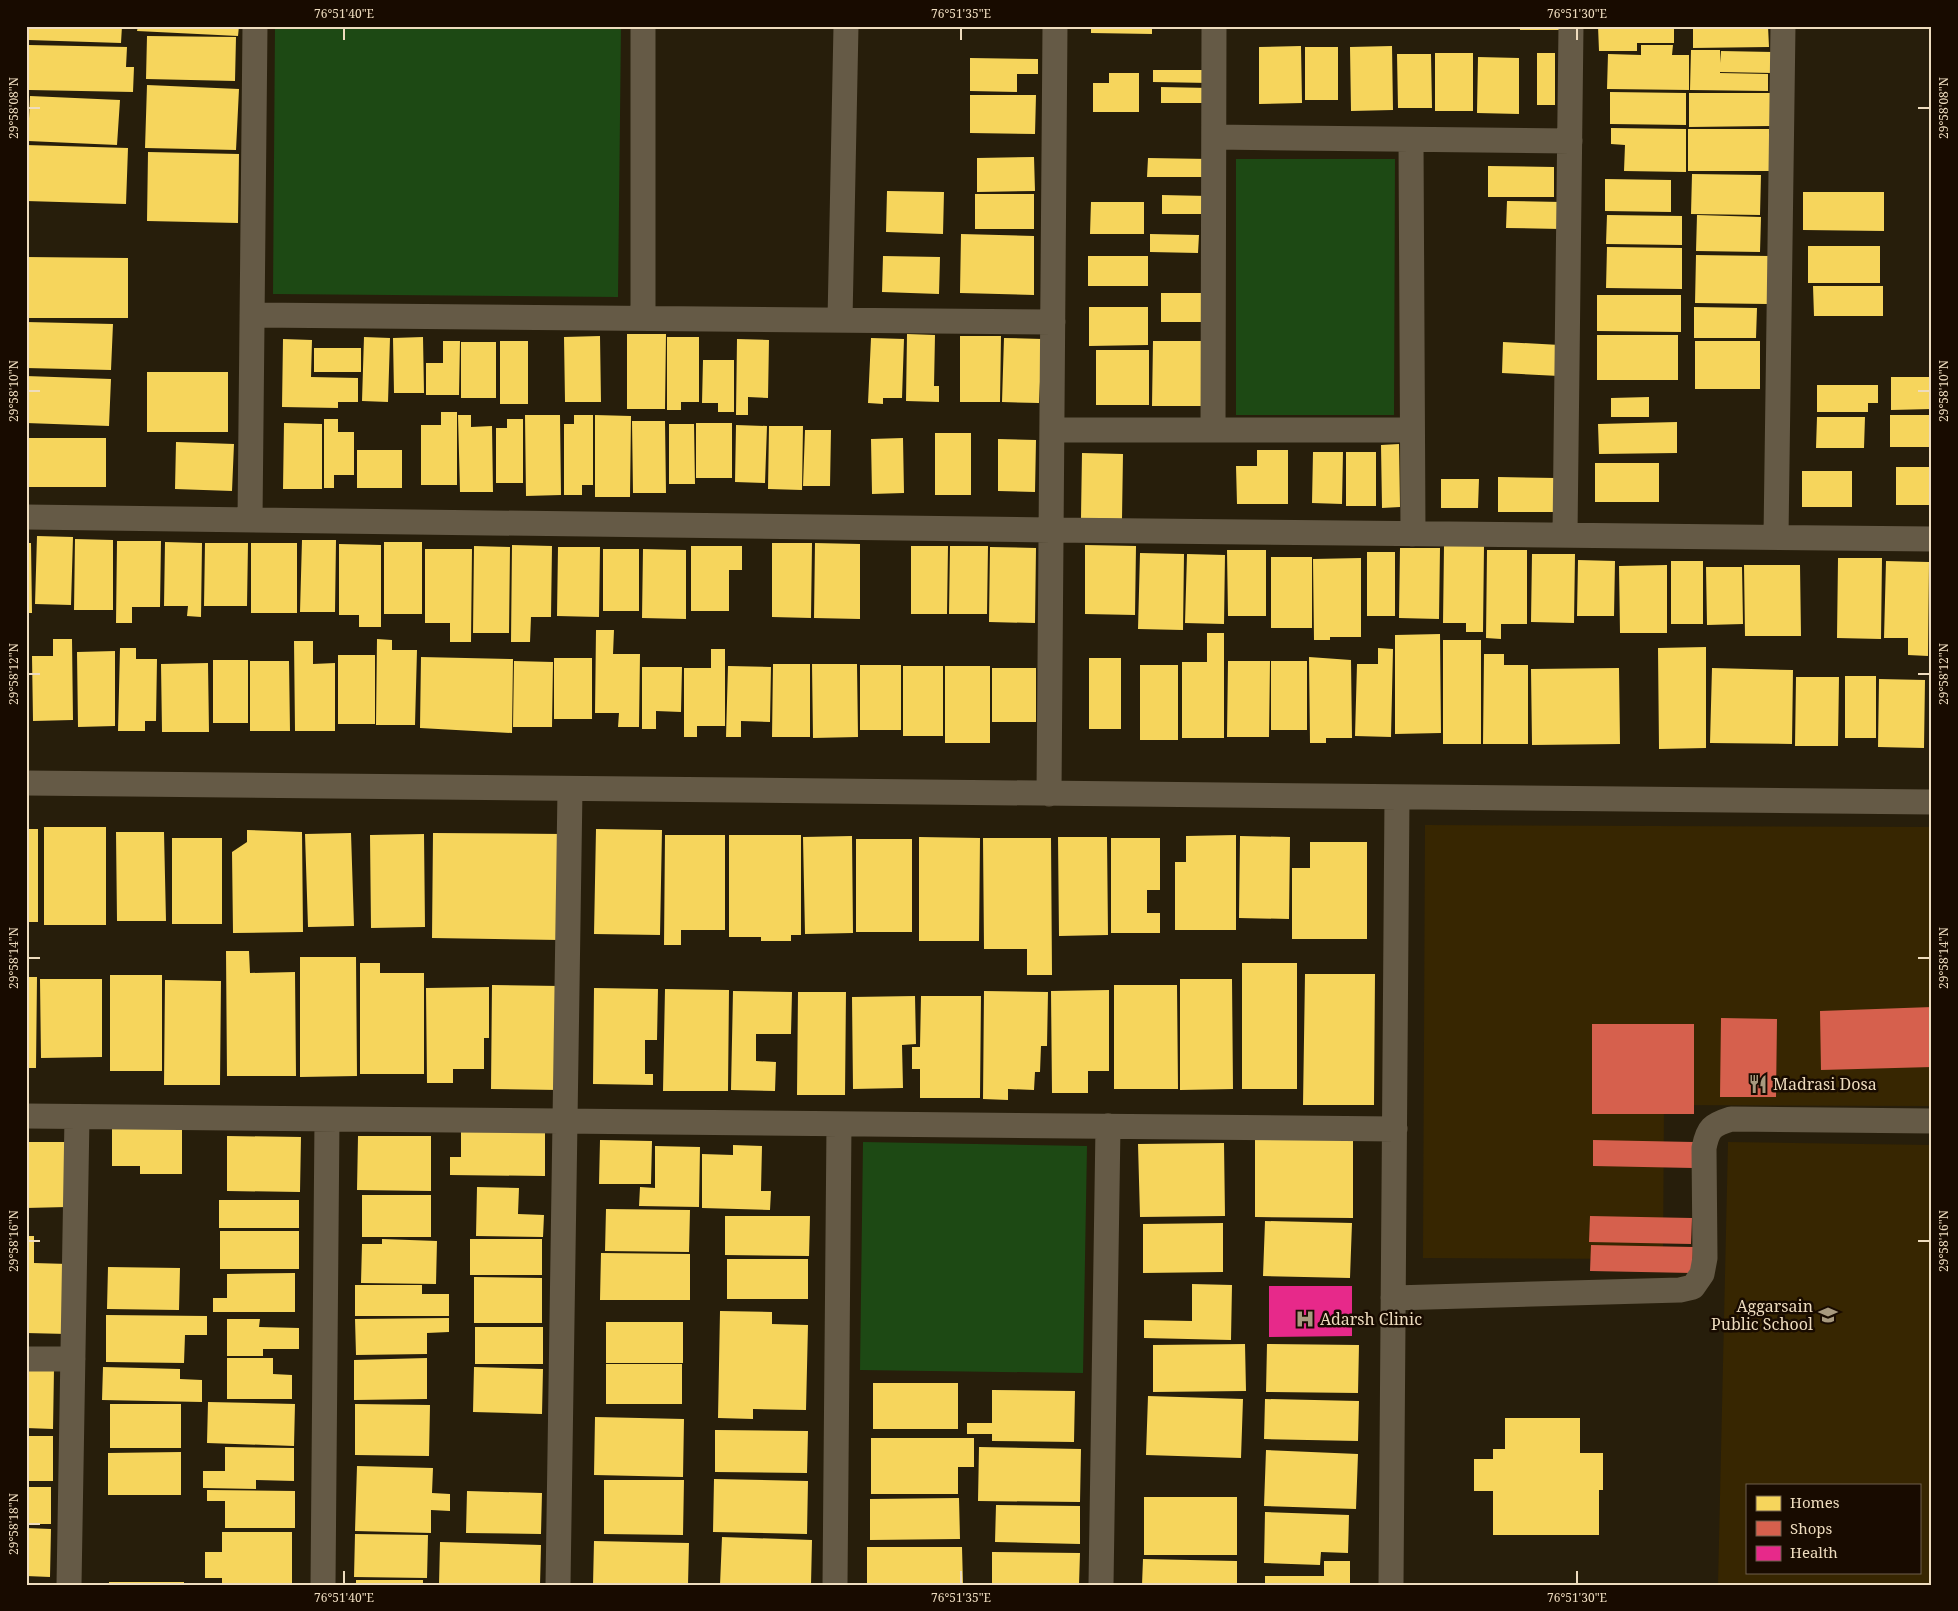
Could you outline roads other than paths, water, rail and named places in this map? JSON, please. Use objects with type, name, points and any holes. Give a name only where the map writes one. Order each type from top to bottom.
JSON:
[{"type":"street","points":[[250,520],[255,26]]},
{"type":"street","points":[[643,26],[643,318]]},
{"type":"street","points":[[840,320],[846,26]]},
{"type":"street","points":[[1049,794],[1055,26]]},
{"type":"street","points":[[1213,430],[1214,26]]},
{"type":"street","points":[[1565,535],[1571,26]]},
{"type":"street","points":[[1776,537],[1783,26]]},
{"type":"street","points":[[1214,138],[1570,141]]},
{"type":"street","points":[[1411,140],[1413,534]]},
{"type":"street","points":[[252,315],[1053,322]]},
{"type":"street","points":[[1052,430],[1412,430]]},
{"type":"street","points":[[26,517],[1932,539]]},
{"type":"street","points":[[26,783],[1932,802]]},
{"type":"street","points":[[558,1585],[570,788]]},
{"type":"street","points":[[1391,1585],[1397,797]]},
{"type":"street","points":[[26,1116],[1395,1129]]},
{"type":"street","points":[[69,1585],[76,1117]]},
{"type":"street","points":[[323,1585],[327,1119]]},
{"type":"street","points":[[1393,1298],[1670,1290],[1693,1287],[1702,1274],[1705,1258],[1704,1148],[1707,1133],[1715,1124],[1731,1119],[1932,1121]]},
{"type":"street","points":[[834,1585],[839,1124]]},
{"type":"street","points":[[1101,1585],[1108,1126]]},
{"type":"street","points":[[26,1359],[73,1359]]},
{"type":"place","name":"Madrasi Dosa","points":[[1758,1084]]},
{"type":"place","name":"Aggarsain Public School","points":[[1828,1315]]},
{"type":"place","name":"Adarsh Clinic","points":[[1305,1319]]}]
